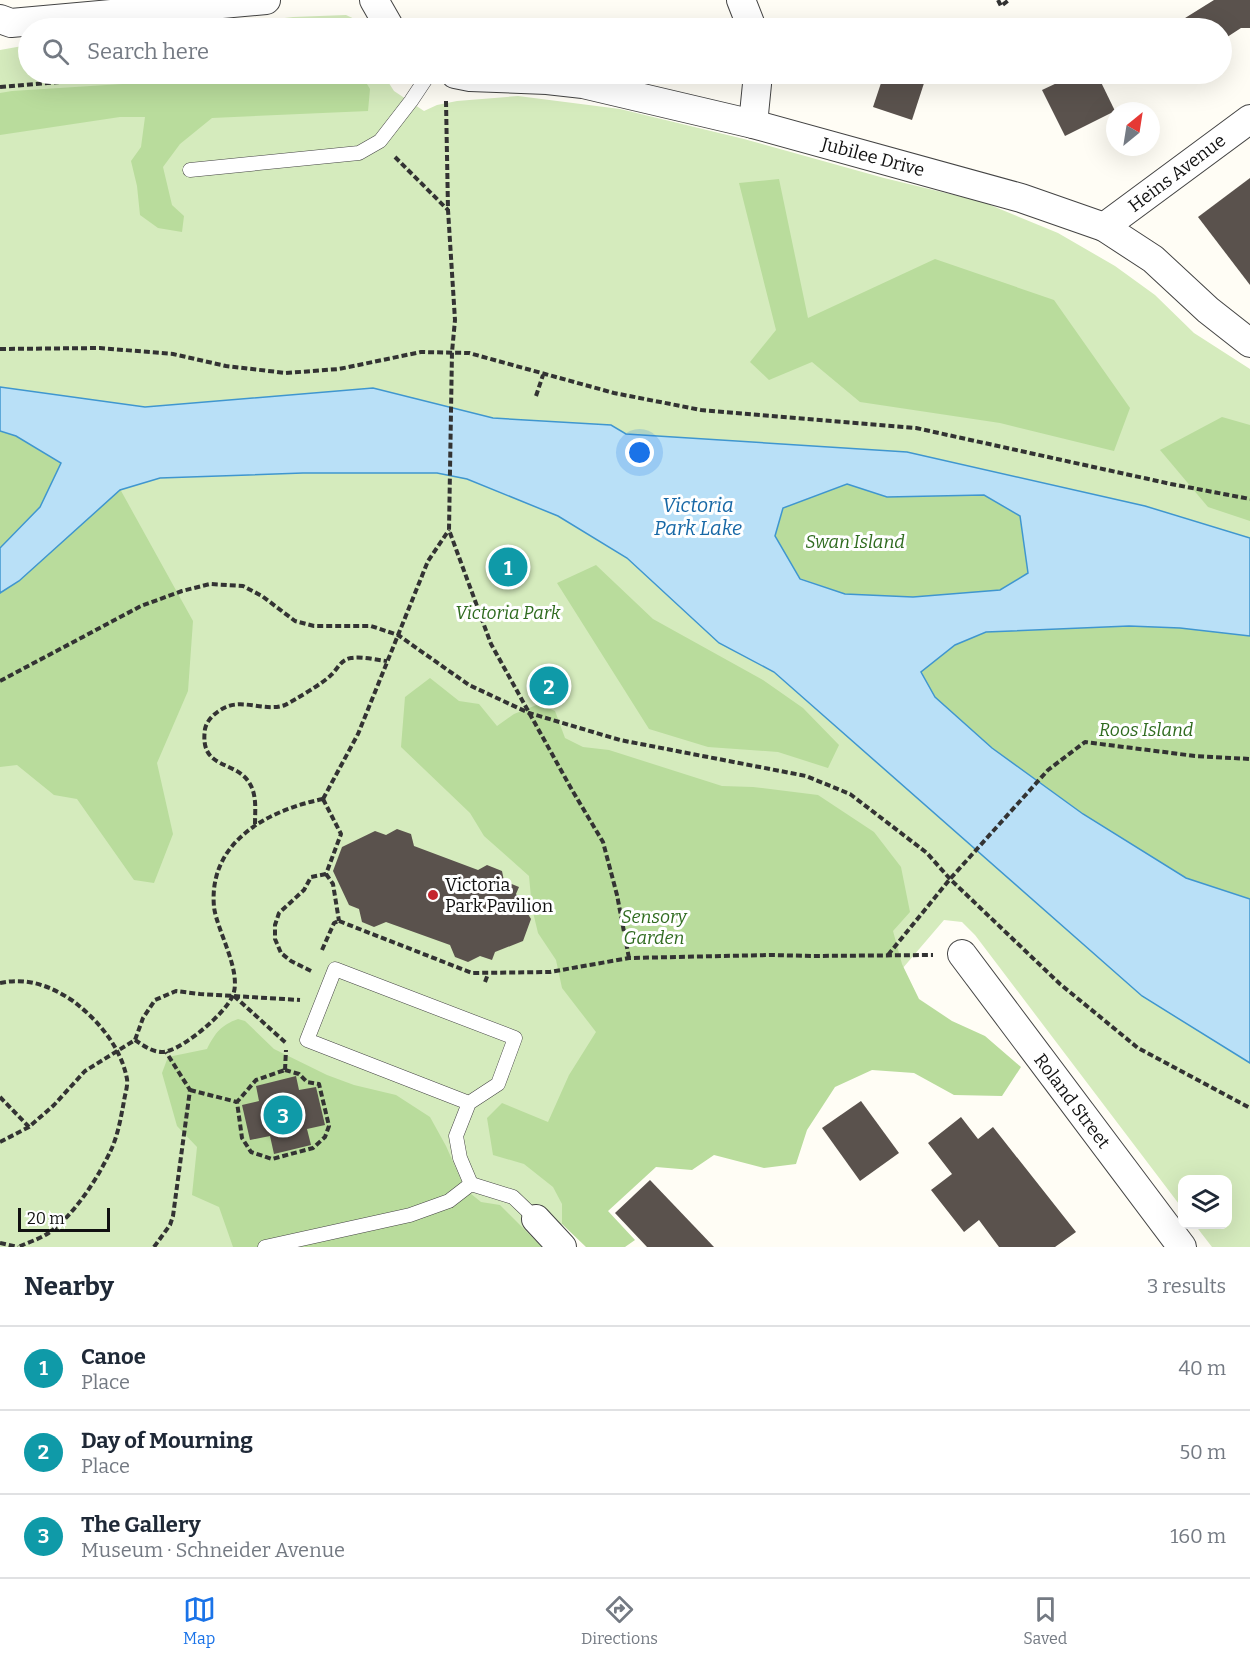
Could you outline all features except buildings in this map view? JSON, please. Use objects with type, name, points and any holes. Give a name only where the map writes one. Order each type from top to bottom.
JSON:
[{"type":"street","points":[[57,18],[266,0]]},
{"type":"street","points":[[374,0],[384,18]]},
{"type":"street","points":[[741,0],[748,18]]},
{"type":"street","points":[[0,19],[18,21]]},
{"type":"street","name":"Jubilee Drive","points":[[583,84],[753,124],[1021,198],[1104,227],[1153,259],[1208,310],[1248,339]]},
{"type":"street","points":[[753,124],[757,84]]},
{"type":"street","name":"Heins Avenue","points":[[1104,227],[1250,119]]},
{"type":"street","name":"Roland Street","points":[[962,954],[1182,1247]]},
{"type":"street","points":[[536,1219],[562,1247]]},
{"type":"lane","points":[[190,170],[359,153],[380,141],[422,84]]},
{"type":"lane","points":[[469,1103],[307,1040],[335,969],[515,1038],[498,1084],[469,1103],[460,1120],[456,1136],[460,1158],[471,1184],[513,1197],[536,1219]]},
{"type":"lane","points":[[265,1247],[410,1215],[449,1201],[471,1184]]},
{"type":"path","points":[[998,0],[1001,6],[1009,0]]},
{"type":"path","points":[[0,87],[36,84]]},
{"type":"path","points":[[446,101],[448,210],[455,320],[452,352],[448,530],[491,644],[603,842],[617,895],[629,958]]},
{"type":"path","points":[[380,141],[448,210]]},
{"type":"path","points":[[0,349],[100,348],[173,354],[226,366],[286,373],[339,369],[422,352],[469,353],[614,393],[701,410],[916,428],[1250,500]]},
{"type":"path","points":[[536,396],[543,375]]},
{"type":"path","points":[[135,1040],[147,1049],[166,1052],[194,1037],[216,1017],[233,995],[234,973],[214,907],[216,876],[231,847],[255,824],[300,804],[323,799],[358,734],[428,561],[448,530]]},
{"type":"path","points":[[0,681],[141,606],[182,591],[210,584],[243,586],[262,596],[296,621],[314,626],[371,626],[398,635],[469,685],[530,713],[620,740],[806,776],[850,794],[927,854],[950,879],[1060,984],[1138,1048],[1250,1108]]},
{"type":"path","points":[[255,824],[255,795],[249,782],[233,770],[215,761],[206,749],[205,727],[214,713],[228,705],[269,707],[285,705],[331,676],[340,663],[351,658],[387,661]]},
{"type":"path","points":[[888,956],[950,879],[1048,770],[1085,742],[1195,756],[1250,759]]},
{"type":"path","points":[[323,799],[341,834],[326,874]]},
{"type":"path","points":[[313,972],[281,953],[275,939],[275,925],[279,914],[304,890],[312,877],[326,874]]},
{"type":"path","points":[[326,874],[333,884],[339,921],[472,973],[550,972],[629,958],[962,954]]},
{"type":"path","points":[[485,981],[488,974]]},
{"type":"path","points":[[0,983],[15,980],[40,984],[59,992],[79,1006],[118,1050],[127,1080],[112,1149],[91,1185],[70,1213],[48,1233],[18,1247],[0,1243]]},
{"type":"path","points":[[0,1142],[29,1126],[54,1104],[85,1071],[135,1040],[143,1018],[155,1000],[176,991],[301,1000]]},
{"type":"path","points":[[233,995],[286,1043],[285,1070]]},
{"type":"path","points":[[154,1247],[170,1225],[173,1216],[190,1090],[166,1052]]},
{"type":"path","points":[[285,1070],[299,1074],[307,1082],[319,1084],[329,1126],[326,1137],[313,1148],[272,1159],[251,1152],[242,1138],[237,1102],[256,1080],[285,1070]]},
{"type":"path","points":[[190,1090],[237,1102]]},
{"type":"path","points":[[1,1099],[29,1126]]},
{"type":"green space","points":[[346,15],[352,18],[285,18]]},
{"type":"green space","name":"Victoria Park","points":[[18,47],[18,84],[389,84],[394,91],[424,111],[437,105],[457,101],[518,96],[620,109],[744,139],[884,178],[983,202],[1058,233],[1115,266],[1155,295],[1194,333],[1250,369],[1250,1247],[1212,1247],[1198,1229],[1232,1229],[1232,1175],[1178,1175],[1178,1203],[975,935],[962,922],[944,920],[765,1129],[706,1081],[539,1247],[0,1247],[0,50]]},
{"type":"green space","points":[[123,84],[367,84],[370,89],[368,111],[212,118],[180,144],[163,167],[172,205],[184,216],[182,232],[158,228],[140,215],[137,186],[131,161],[141,147],[145,117],[120,117],[0,135],[0,93]]},
{"type":"green space","points":[[779,179],[808,318],[935,259],[1054,300],[1130,408],[1114,451],[1000,423],[860,402],[812,362],[769,380],[750,362],[776,330],[739,183]]},
{"type":"green space","points":[[1222,417],[1250,425],[1250,521],[1208,507],[1160,450]]},
{"type":"green space","points":[[0,431],[16,436],[61,463],[40,507],[0,548]]},
{"type":"green space","name":"Swan Island","points":[[847,484],[887,497],[984,495],[1020,516],[1028,573],[1000,590],[913,597],[845,594],[800,578],[775,536],[783,508]]},
{"type":"green space","points":[[120,489],[193,621],[188,691],[157,763],[173,834],[154,883],[134,880],[77,799],[54,795],[17,765],[0,767],[0,593],[19,581]]},
{"type":"green space","points":[[596,565],[653,619],[763,680],[803,708],[839,745],[828,768],[778,752],[708,747],[649,729],[557,583]]},
{"type":"green space","name":"Roos Island","points":[[1129,626],[1180,628],[1250,636],[1250,899],[1186,878],[1083,814],[992,748],[935,697],[921,672],[955,645],[986,632]]},
{"type":"green space","name":"Sensory Garden","points":[[430,678],[459,701],[479,704],[497,726],[514,714],[539,704],[555,711],[565,738],[583,747],[609,750],[722,786],[753,787],[818,795],[874,832],[901,867],[910,912],[893,931],[902,964],[919,999],[952,1021],[985,1036],[1021,1067],[1002,1096],[954,1095],[914,1073],[872,1070],[835,1087],[807,1130],[796,1164],[764,1168],[714,1155],[692,1170],[656,1167],[608,1211],[635,1240],[625,1247],[586,1247],[562,1224],[562,1204],[553,1187],[524,1164],[493,1155],[487,1118],[502,1103],[548,1122],[569,1075],[596,1032],[562,988],[556,960],[538,933],[532,908],[529,876],[484,836],[470,813],[401,747],[405,697]]},
{"type":"green space","points":[[238,1019],[245,1021],[274,1049],[327,1075],[354,1085],[396,1095],[430,1117],[465,1189],[481,1202],[500,1205],[542,1247],[233,1247],[219,1207],[192,1195],[197,1147],[177,1126],[162,1073],[168,1057],[207,1049],[219,1030]]},
{"type":"water","name":"Victoria Park Lake","points":[[0,387],[145,407],[373,388],[493,418],[611,425],[626,434],[907,452],[1145,506],[1250,538],[1250,636],[1180,628],[1129,626],[986,632],[955,645],[921,672],[935,697],[992,748],[1083,814],[1186,878],[1250,899],[1250,1063],[1142,996],[774,672],[719,643],[627,558],[558,516],[467,479],[437,473],[303,473],[160,478],[120,490],[19,581],[0,593],[0,548],[40,507],[61,463],[16,436],[0,431]],"holes":[[[847,484],[887,497],[984,495],[1020,516],[1028,573],[1000,590],[913,597],[845,594],[800,579],[775,536],[783,508]]]},
{"type":"place","name":"Canoe","points":[[508,567]]},
{"type":"place","name":"Day of Mourning","points":[[549,686]]},
{"type":"place","name":"Victoria Park Pavilion","points":[[433,895]]},
{"type":"place","name":"The Gallery","points":[[283,1115]]}]
